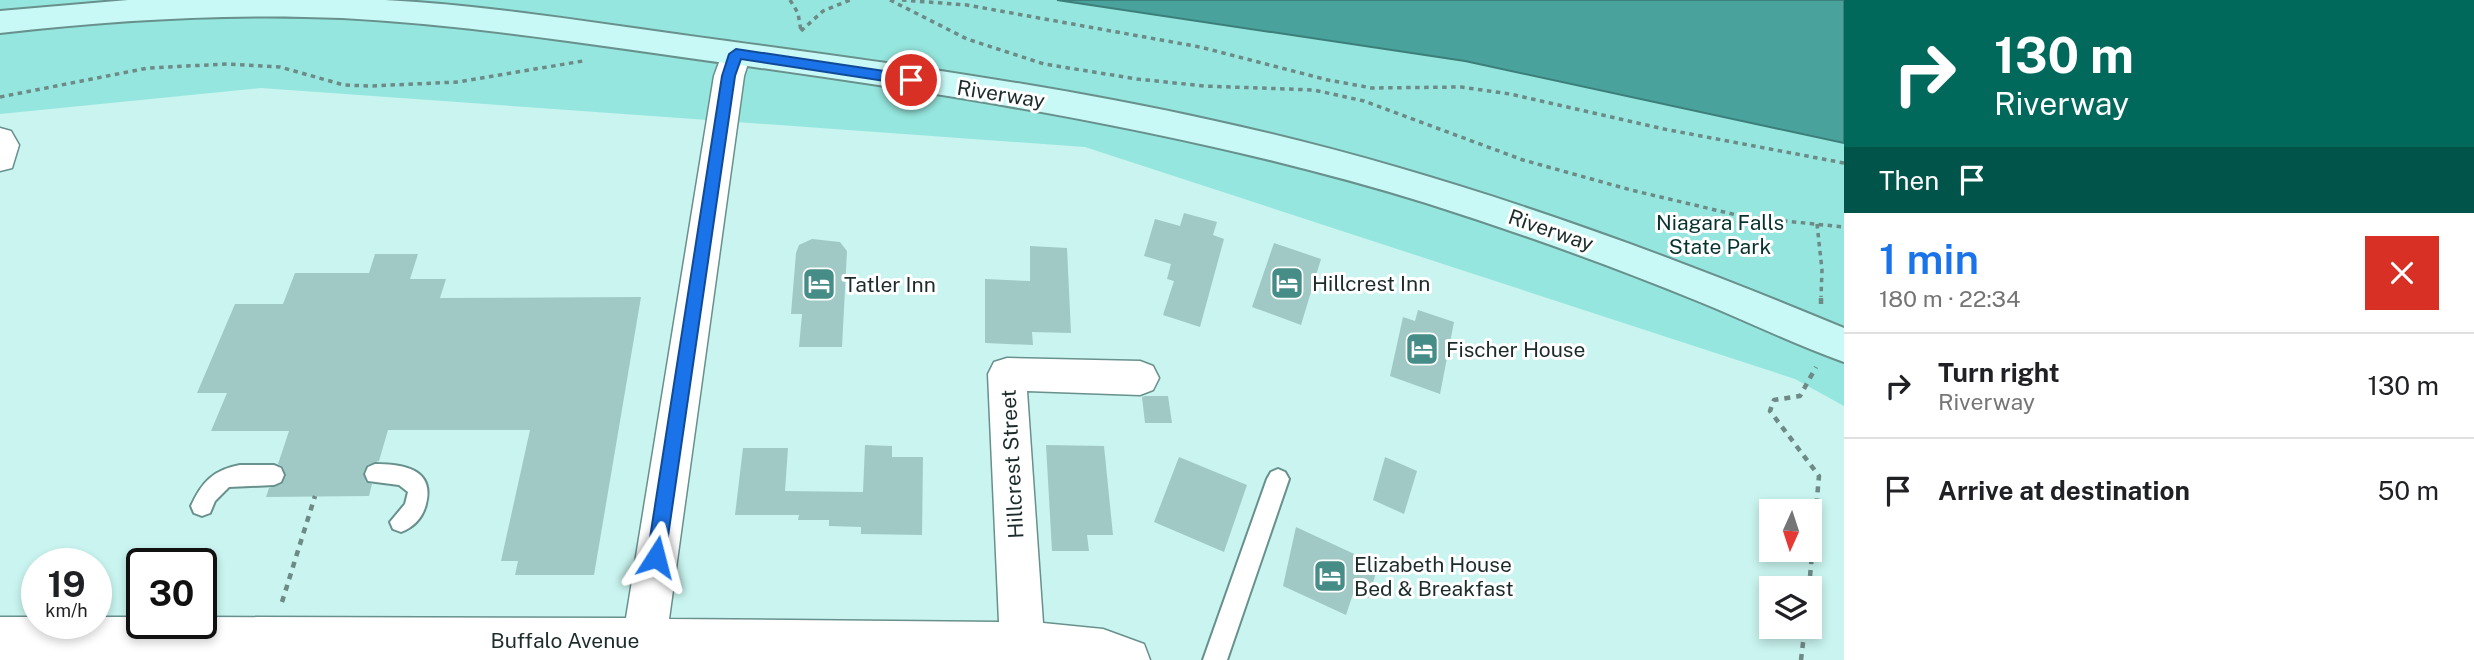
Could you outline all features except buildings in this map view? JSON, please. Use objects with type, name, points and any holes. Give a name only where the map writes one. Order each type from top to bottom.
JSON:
[{"type":"main road","name":"Riverway","points":[[0,22],[173,8],[345,8],[488,20],[736,54],[1083,107],[1286,150],[1442,193],[1691,281],[1837,349]]},
{"type":"street","points":[[642,650],[729,76],[736,54]]},
{"type":"street","points":[[0,139],[3,145],[0,159]]},
{"type":"street","name":"Hillcrest Street","points":[[1022,644],[1007,374],[1140,378]]},
{"type":"street","name":"Buffalo Avenue","points":[[0,639],[642,650],[1022,644],[1083,647],[1128,660]]},
{"type":"lane","points":[[375,474],[410,479],[419,489],[414,509],[401,522]]},
{"type":"lane","points":[[202,506],[208,491],[229,476],[274,475]]},
{"type":"lane","points":[[1215,660],[1278,479]]},
{"type":"path","points":[[790,0],[798,13],[801,31]]},
{"type":"path","points":[[797,41],[801,31],[823,11],[850,0]]},
{"type":"path","points":[[890,0],[967,39],[1044,64],[1137,79],[1204,86],[1314,90],[1364,101],[1523,160],[1631,190],[1745,217],[1844,226]]},
{"type":"path","points":[[902,0],[967,5],[1200,47],[1372,88],[1461,86],[1510,94],[1664,129],[1844,163]]},
{"type":"path","points":[[0,97],[148,68],[227,64],[280,67],[344,85],[370,86],[458,82],[586,61]]},
{"type":"path","points":[[1338,95],[1342,83]]},
{"type":"path","points":[[1816,224],[1822,270],[1821,306]]},
{"type":"path","points":[[1811,576],[1819,476],[1770,411],[1774,400],[1800,396],[1837,349]]},
{"type":"path","points":[[281,607],[315,496]]},
{"type":"path","points":[[1801,660],[1803,639]]},
{"type":"green space","name":"Niagara Falls State Park","points":[[0,0],[1057,0],[1465,61],[1844,143],[1844,406],[1795,379],[1085,147],[261,88],[0,114]]},
{"type":"shaded area","points":[[1057,0],[1844,0],[1844,143],[1465,61]]},
{"type":"place","name":"Hillcrest Inn","points":[[1287,283]]},
{"type":"place","name":"Tatler Inn","points":[[819,284]]},
{"type":"place","name":"Fischer House","points":[[1422,349]]},
{"type":"place","name":"Elizabeth House Bed & Breakfast","points":[[1330,576]]},
{"type":"route","points":[[656,557],[729,76],[736,54],[911,80]]}]
